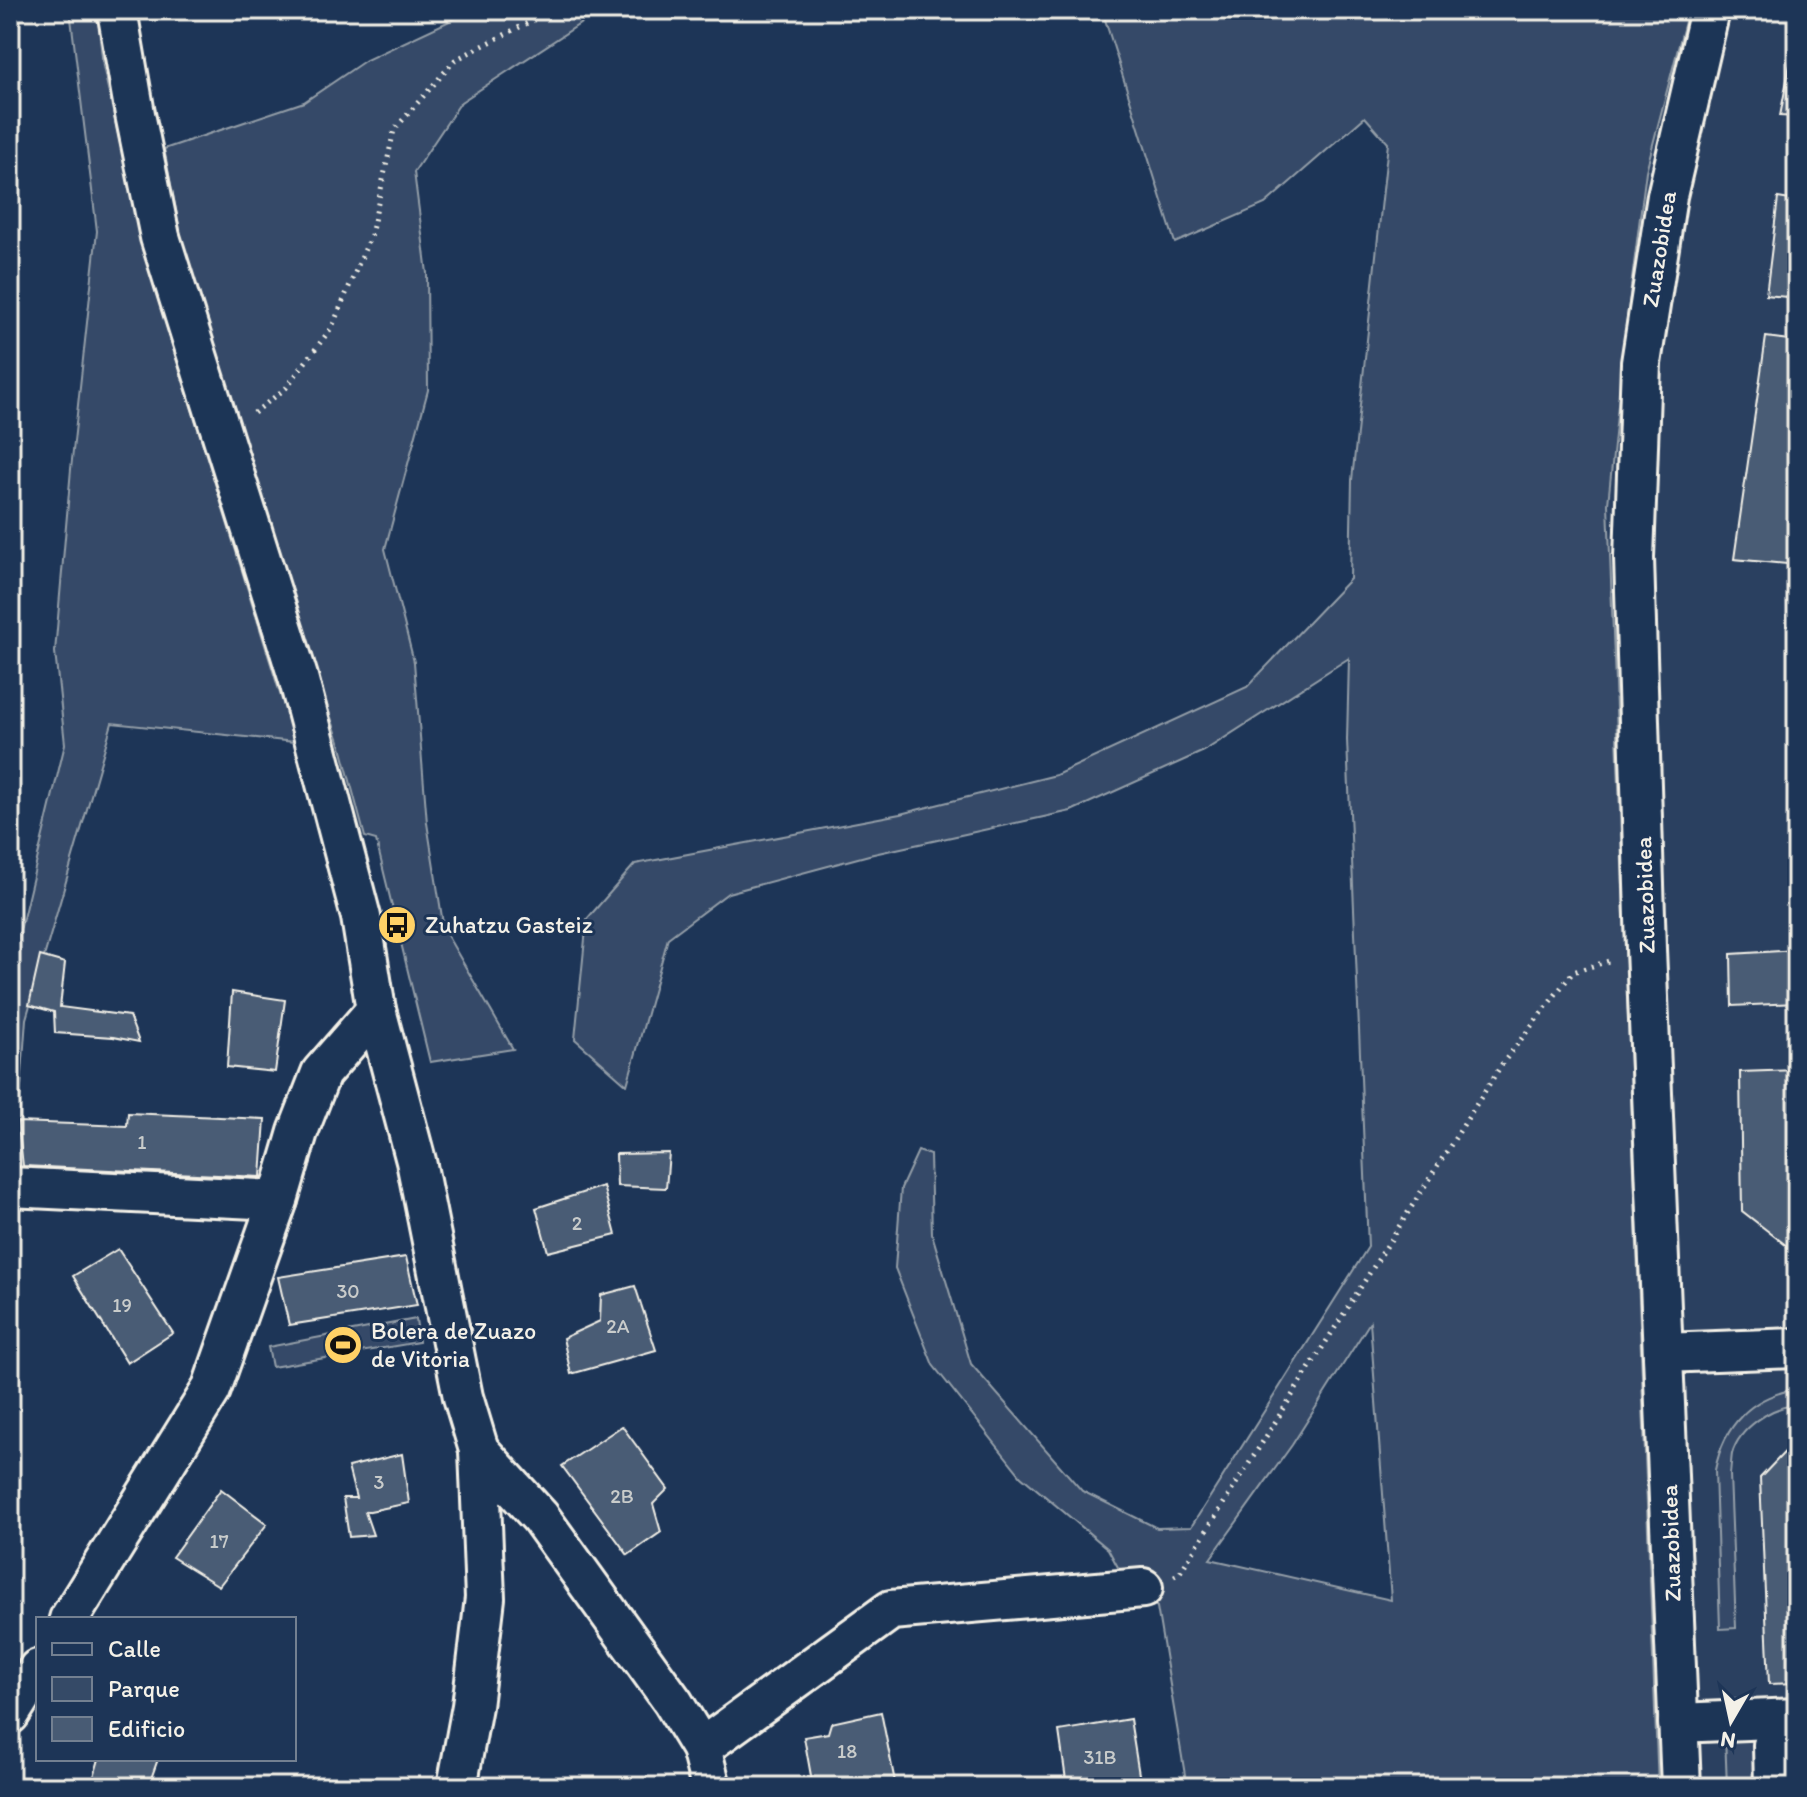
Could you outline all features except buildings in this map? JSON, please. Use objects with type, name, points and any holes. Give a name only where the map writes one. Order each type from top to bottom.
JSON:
[{"type":"street","points":[[117,10],[160,237],[298,677],[361,917],[376,1010],[416,1161],[463,1397],[479,1450],[485,1598],[472,1706],[457,1787]]},
{"type":"street","name":"Zuazobidea","points":[[1681,1787],[1646,949],[1634,558],[1641,363],[1667,196],[1710,10]]},
{"type":"street","points":[[70,1617],[211,1390],[321,1073],[376,1010]]},
{"type":"street","points":[[10,1187],[278,1200]]},
{"type":"street","points":[[1663,1353],[1797,1348]]},
{"type":"street","points":[[479,1450],[540,1517],[673,1702],[701,1748],[711,1787]]},
{"type":"street","points":[[701,1748],[891,1610],[1143,1588]]},
{"type":"street","points":[[10,1714],[36,1672]]},
{"type":"street","points":[[1678,1723],[1797,1718]]},
{"type":"street","points":[[1774,1787],[1773,1745],[1797,1744]]},
{"type":"path","points":[[222,438],[286,388],[332,327],[371,235],[394,130],[455,60],[553,10]]},
{"type":"path","points":[[1143,1588],[1179,1574],[1502,1064],[1573,972],[1646,949]]},
{"type":"shaded area","points":[[1688,10],[1797,10],[1797,1787],[1658,1787],[1608,504],[1646,171]]},
{"type":"green space","points":[[70,10],[97,10],[103,66],[145,257],[295,742],[112,723],[26,1019],[15,1170],[10,1170],[10,972],[65,744],[55,652],[97,231]]},
{"type":"green space","points":[[473,10],[601,10],[461,102],[414,172],[427,273],[428,390],[385,549],[414,662],[427,823],[444,930],[513,1049],[430,1062],[376,840],[365,837],[341,747],[269,533],[183,246],[164,149],[304,102],[366,60]]},
{"type":"green space","points":[[1102,10],[1688,10],[1646,171],[1608,504],[1658,1787],[1187,1787],[1157,1607],[1125,1580],[1108,1549],[1021,1476],[933,1365],[895,1268],[901,1188],[918,1151],[930,1155],[932,1234],[971,1364],[1082,1491],[1157,1528],[1191,1527],[1368,1247],[1347,740],[1349,658],[1204,751],[1071,811],[869,855],[728,893],[668,938],[627,1085],[575,1039],[587,919],[635,864],[900,814],[1056,775],[1247,687],[1350,579],[1352,480],[1388,143],[1365,117],[1265,204],[1175,243]],"holes":[[[1370,1322],[1391,1600],[1210,1559],[1292,1445]]]},
{"type":"green space","name":"Bolera de Zuazo de Vitoria","points":[[416,1319],[419,1342],[272,1367],[268,1347]]},
{"type":"green space","points":[[1797,1389],[1797,1405],[1777,1409],[1758,1420],[1742,1436],[1732,1454],[1730,1474],[1736,1628],[1720,1629],[1715,1470],[1719,1454],[1725,1439],[1742,1415],[1766,1398]]},
{"type":"green space","points":[[1763,1733],[1765,1787],[1727,1787],[1725,1735]]},
{"type":"place","name":"Zuhatzu Gasteiz","points":[[397,925]]},
{"type":"place","name":"Bolera de Zuazo de Vitoria","points":[[343,1345]]}]
